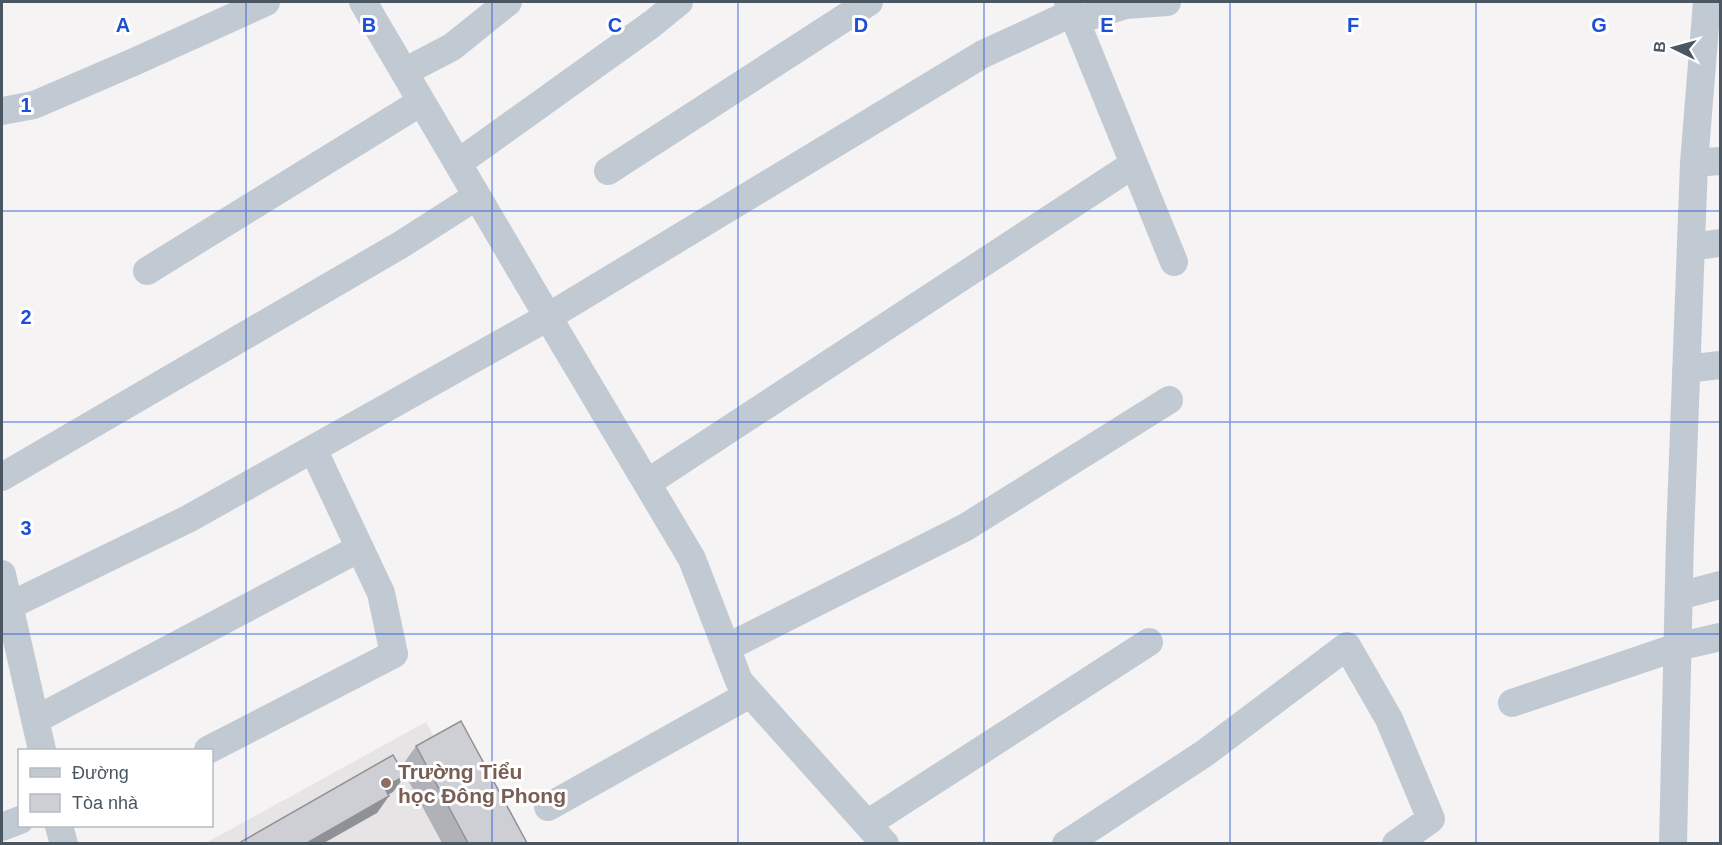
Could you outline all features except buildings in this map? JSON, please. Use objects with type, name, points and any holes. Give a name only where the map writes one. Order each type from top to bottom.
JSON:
[{"type":"street","points":[[2,111],[34,105],[136,62],[266,2]]},
{"type":"street","points":[[363,2],[692,559],[739,681],[876,833],[1149,642]]},
{"type":"street","points":[[404,72],[452,47],[508,2]]},
{"type":"street","points":[[458,163],[680,2]]},
{"type":"street","points":[[608,171],[869,2]]},
{"type":"street","points":[[9,606],[188,519],[548,317],[983,54],[1072,12],[1167,2]]},
{"type":"street","points":[[1673,843],[1677,647],[1691,247],[1707,162],[1707,2]]},
{"type":"street","points":[[1072,12],[1174,262]]},
{"type":"street","points":[[147,271],[421,102]]},
{"type":"street","points":[[647,483],[1134,164]]},
{"type":"street","points":[[2,477],[402,244],[477,196]]},
{"type":"street","points":[[1691,247],[1720,243]]},
{"type":"street","points":[[1686,369],[1720,365]]},
{"type":"street","points":[[726,648],[966,527],[1169,400]]},
{"type":"street","points":[[210,749],[394,654],[384,603],[312,449]]},
{"type":"street","points":[[35,720],[360,548]]},
{"type":"street","points":[[2,574],[9,606],[9,640],[35,720],[42,749]]},
{"type":"street","points":[[1679,596],[1720,585]]},
{"type":"street","points":[[1512,703],[1677,647],[1720,637]]},
{"type":"street","points":[[1066,843],[1205,753],[1347,646],[1389,719],[1431,819],[1396,843]]},
{"type":"street","points":[[548,807],[750,694]]},
{"type":"street","points":[[2,827],[18,821]]},
{"type":"shaded area","name":"Trường Tiểu học Đông Phong","points":[[426,722],[490,843],[204,844]]},
{"type":"place","name":"Trường Tiểu học Đông Phong","points":[[386,783]]}]
